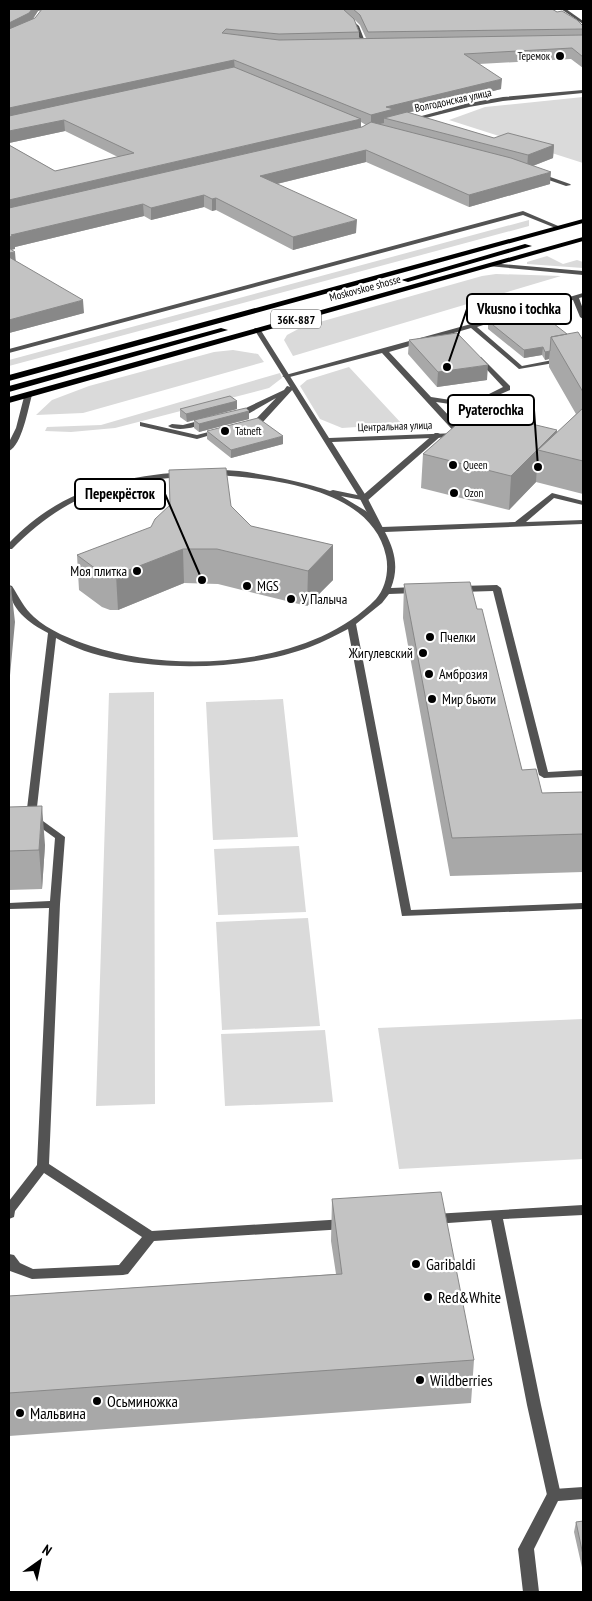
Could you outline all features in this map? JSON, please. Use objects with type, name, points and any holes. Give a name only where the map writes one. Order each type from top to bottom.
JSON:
[{"type":"main road","name":"Moskovskoe shosse","points":[[9,378],[583,221]]},
{"type":"main road","name":"Moskovskoe shosse","points":[[313,305],[583,230]]},
{"type":"main road","name":"Moskovskoe shosse","points":[[9,389],[490,266],[583,239]]},
{"type":"main road","name":"Moskovskoe shosse","points":[[9,400],[257,325]]},
{"type":"street","points":[[563,9],[583,23]]},
{"type":"street","points":[[330,11],[338,10],[357,27],[365,46]]},
{"type":"street","points":[[355,46],[372,46]]},
{"type":"street","name":"Волгодонская улица","points":[[406,121],[469,105],[503,99],[583,91]]},
{"type":"street","points":[[531,173],[568,185]]},
{"type":"street","points":[[9,351],[523,213],[560,228]]},
{"type":"street","points":[[490,266],[583,272]]},
{"type":"street","points":[[286,376],[454,332],[583,295]]},
{"type":"street","points":[[576,297],[583,317]]},
{"type":"street","points":[[9,588],[32,621],[52,633],[80,647],[112,656],[153,663],[212,664],[281,654],[322,640],[352,625],[378,601],[387,591],[393,560],[380,530],[364,499],[286,376],[257,325]]},
{"type":"street","points":[[472,326],[520,368],[583,356]]},
{"type":"street","points":[[454,332],[462,339]]},
{"type":"street","points":[[384,351],[462,434]]},
{"type":"street","points":[[429,399],[457,403],[478,402],[507,388],[475,354]]},
{"type":"street","points":[[228,416],[245,412],[290,388],[259,421],[241,425]]},
{"type":"street","points":[[9,449],[20,428],[28,395]]},
{"type":"street","points":[[219,418],[183,427],[143,424],[197,437],[232,428]]},
{"type":"street","name":"Центральная улица","points":[[327,440],[472,434]]},
{"type":"street","points":[[364,499],[438,436]]},
{"type":"street","points":[[207,473],[270,478],[364,499]]},
{"type":"street","points":[[9,547],[27,527],[73,497],[99,488],[136,480],[190,474]]},
{"type":"street","points":[[305,486],[339,499],[355,508],[369,518],[380,530],[583,522]]},
{"type":"street","points":[[517,525],[552,495],[583,503]]},
{"type":"street","points":[[447,589],[497,588],[544,775],[583,773]]},
{"type":"street","points":[[387,591],[427,590]]},
{"type":"street","points":[[352,625],[406,914],[583,906]]},
{"type":"street","points":[[9,1214],[9,1210],[43,1166],[55,904],[60,837],[31,817],[52,633]]},
{"type":"street","points":[[9,906],[55,904]]},
{"type":"street","points":[[43,1166],[150,1236],[357,1223]]},
{"type":"street","points":[[417,1220],[583,1210]]},
{"type":"street","points":[[496,1215],[554,1495],[526,1549],[531,1592]]},
{"type":"street","points":[[9,1259],[15,1267],[32,1274],[124,1270],[150,1236]]},
{"type":"street","points":[[554,1495],[583,1492]]},
{"type":"shaded area","points":[[583,97],[583,163],[449,120],[485,107]]},
{"type":"shaded area","points":[[529,220],[529,226],[9,366],[9,360]]},
{"type":"shaded area","points":[[547,256],[563,264],[577,260],[583,262],[583,268],[527,264],[527,262]]},
{"type":"shaded area","points":[[496,274],[561,276],[293,356],[284,340],[287,335],[302,327],[482,276]]},
{"type":"shaded area","points":[[233,350],[258,354],[264,362],[83,413],[36,415],[52,400],[89,386],[214,352]]},
{"type":"shaded area","points":[[349,367],[402,424],[342,428],[320,419],[300,386],[307,380]]},
{"type":"shaded area","points":[[280,373],[282,378],[269,388],[115,428],[71,432],[45,431],[47,427],[101,425]]},
{"type":"shaded area","points":[[154,692],[155,1104],[96,1106],[109,693]]},
{"type":"shaded area","points":[[283,699],[298,837],[213,840],[206,702]]},
{"type":"shaded area","points":[[299,846],[306,912],[218,915],[214,849]]},
{"type":"shaded area","points":[[308,918],[320,1026],[222,1030],[216,922]]},
{"type":"shaded area","points":[[583,1019],[583,1159],[399,1169],[378,1028]]},
{"type":"shaded area","points":[[325,1030],[333,1102],[225,1106],[221,1034]]},
{"type":"building","points":[[9,9],[32,9],[29,13],[9,23]]},
{"type":"building","points":[[42,9],[343,9],[354,19],[359,32],[279,34],[226,29],[222,33],[279,40],[583,35],[583,57],[572,48],[464,54],[502,79],[386,107],[394,109],[371,115],[234,60],[9,108],[9,29],[35,18]]},
{"type":"building","points":[[353,9],[552,9],[557,12],[562,11],[577,20],[583,26],[583,29],[368,32],[360,15]]},
{"type":"building","points":[[234,67],[361,119],[9,200],[9,145],[55,171],[134,153],[64,120],[9,131],[9,116]]},
{"type":"building","points":[[407,112],[494,138],[508,133],[554,145],[528,155],[384,118]]},
{"type":"building","points":[[371,122],[511,158],[551,172],[469,195],[366,150],[260,176],[357,220],[293,237],[216,198],[212,199],[204,195],[151,208],[143,204],[9,237],[9,208],[362,127]]},
{"type":"building","points":[[9,257],[83,300],[9,320]]},
{"type":"building","points":[[531,306],[567,334],[551,337],[550,351],[545,352],[543,347],[524,350],[488,321],[522,311],[521,309]]},
{"type":"building","points":[[578,332],[583,340],[583,392],[551,337]]},
{"type":"building","points":[[457,333],[488,365],[438,372],[409,340]]},
{"type":"building","points":[[230,396],[237,401],[186,414],[180,409]]},
{"type":"building","points":[[246,408],[249,411],[199,424],[194,420]]},
{"type":"building","points":[[583,408],[583,461],[538,450]]},
{"type":"building","points":[[473,410],[557,430],[511,476],[423,454]]},
{"type":"building","points":[[258,418],[283,436],[231,450],[207,431]]},
{"type":"building","points":[[226,468],[231,506],[251,526],[333,545],[308,571],[217,549],[183,549],[116,575],[107,575],[77,555],[151,527],[155,519],[170,505],[169,470]]},
{"type":"building","points":[[470,582],[477,609],[482,609],[522,770],[536,769],[542,793],[583,792],[583,834],[452,838],[404,584]]},
{"type":"building","points":[[9,587],[11,587],[9,613]]},
{"type":"building","points":[[42,806],[39,850],[9,851],[9,807]]},
{"type":"building","points":[[441,1192],[474,1360],[9,1393],[9,1296],[342,1274],[332,1199]]},
{"type":"building","points":[[583,1521],[583,1555],[576,1522]]},
{"type":"place","name":"Теремок","points":[[560,56]]},
{"type":"place","name":"Vkusno i tochka","points":[[447,367]]},
{"type":"place","name":"Tatneft","points":[[225,431]]},
{"type":"place","name":"Queen","points":[[453,465]]},
{"type":"place","name":"Pyaterochka","points":[[538,467]]},
{"type":"place","name":"Ozon","points":[[454,493]]},
{"type":"place","name":"Моя плитка","points":[[137,571]]},
{"type":"place","name":"Перекрёсток","points":[[202,580]]},
{"type":"place","name":"MGS","points":[[247,586]]},
{"type":"place","name":"У Палыча","points":[[291,599]]},
{"type":"place","name":"Пчелки","points":[[430,637]]},
{"type":"place","name":"Жигулевский","points":[[423,653]]},
{"type":"place","name":"Амброзия","points":[[429,674]]},
{"type":"place","name":"Мир бьюти","points":[[432,699]]},
{"type":"place","name":"Garibaldi","points":[[416,1264]]},
{"type":"place","name":"Red&White","points":[[428,1297]]},
{"type":"place","name":"Wildberries","points":[[420,1380]]},
{"type":"place","name":"Осьминожка","points":[[97,1401]]},
{"type":"place","name":"Мальвина","points":[[20,1413]]}]
